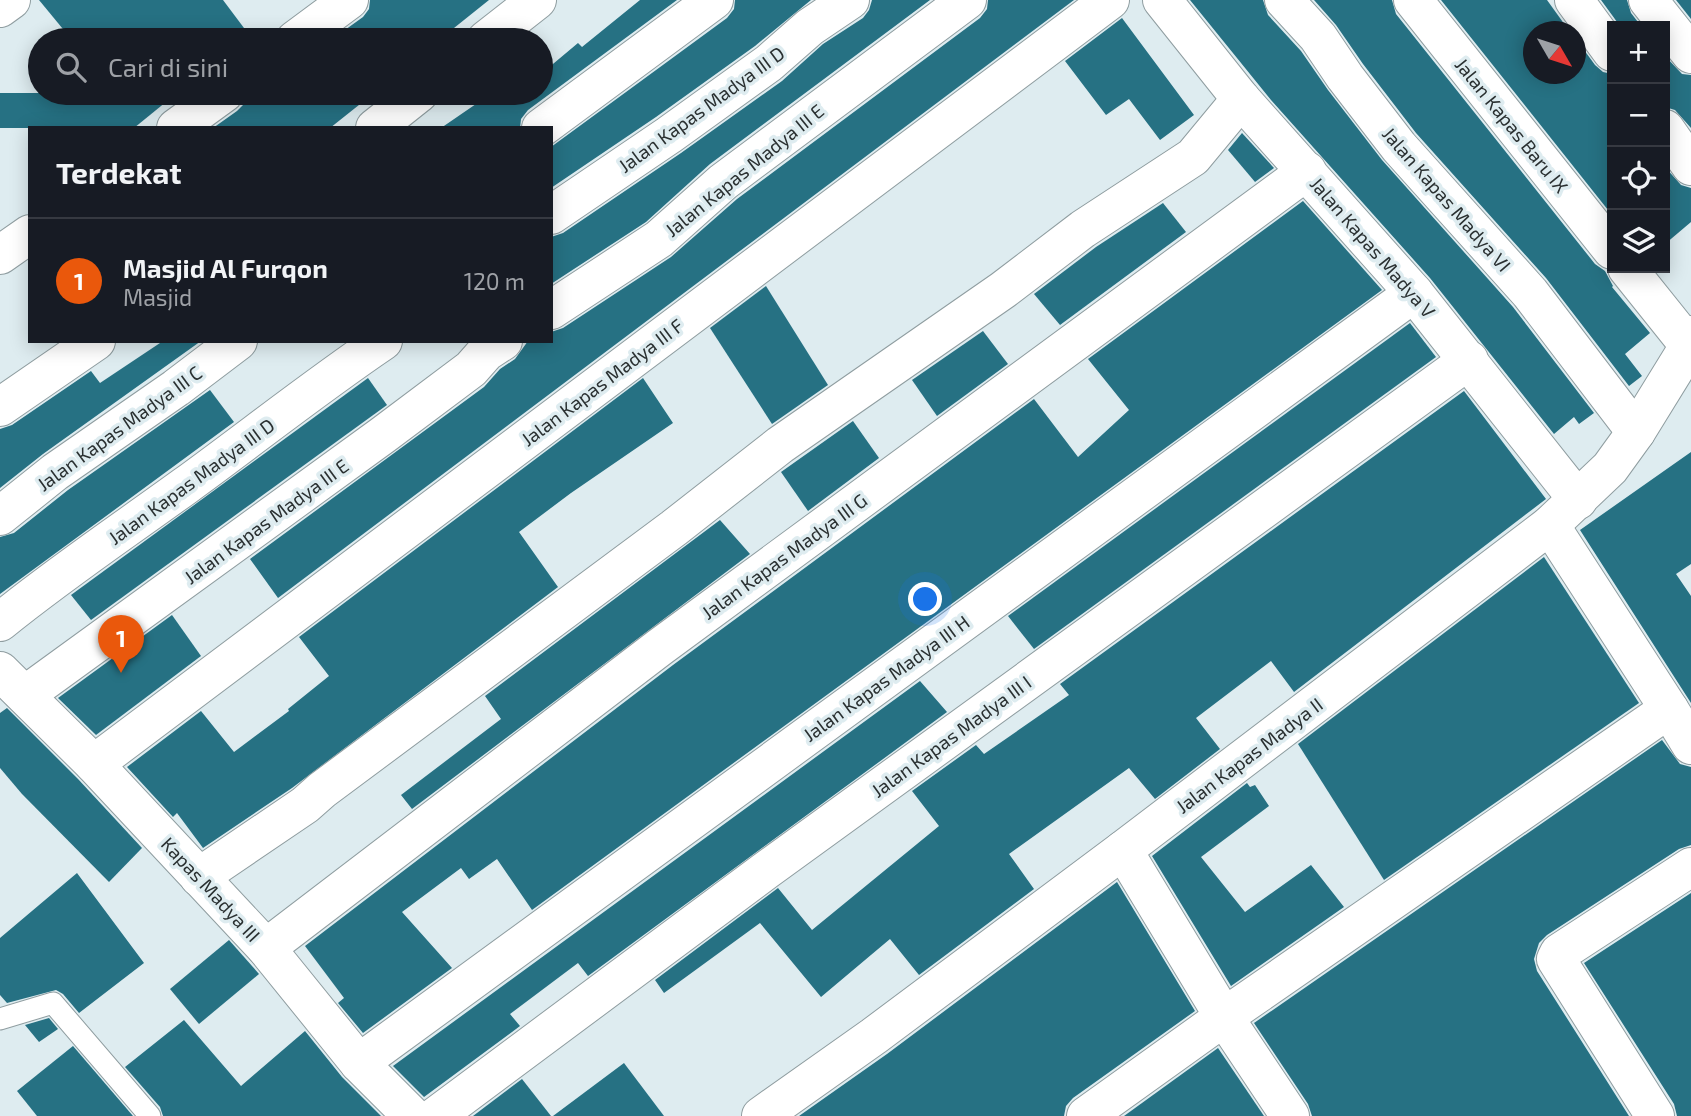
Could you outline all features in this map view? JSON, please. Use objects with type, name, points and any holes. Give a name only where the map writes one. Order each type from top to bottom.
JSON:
[{"type":"street","points":[[0,8],[11,0]]},
{"type":"street","points":[[311,28],[349,0]]},
{"type":"street","points":[[501,28],[537,0]]},
{"type":"street","points":[[544,126],[714,0]]},
{"type":"street","name":"Jalan Kapas Madya III D","points":[[553,214],[769,63],[810,27],[850,0]]},
{"type":"street","name":"Jalan Kapas Madya III E","points":[[553,309],[659,239],[723,182],[967,0]]},
{"type":"street","name":"Jalan Kapas Madya III F","points":[[94,764],[1110,0]]},
{"type":"street","name":"Jalan Kapas Madya V","points":[[1162,0],[1241,99],[1414,293],[1469,359],[1578,500]]},
{"type":"street","name":"Jalan Kapas Madya VI","points":[[1284,0],[1318,37],[1399,147],[1530,293],[1636,432]]},
{"type":"street","name":"Jalan Kapas Baru IX","points":[[1412,0],[1607,244]]},
{"type":"street","points":[[1574,0],[1607,45]]},
{"type":"street","points":[[1648,0],[1691,54]]},
{"type":"street","points":[[199,877],[305,805],[674,528],[780,445],[1003,290],[1083,229],[1193,157],[1241,99]]},
{"type":"street","points":[[179,126],[208,105]]},
{"type":"street","points":[[378,126],[404,105]]},
{"type":"street","points":[[1670,136],[1691,166]]},
{"type":"street","name":"Jalan Kapas Madya III G","points":[[267,948],[660,647],[1307,171]]},
{"type":"street","points":[[0,256],[28,235]]},
{"type":"street","points":[[1631,273],[1690,343]]},
{"type":"street","name":"Jalan Kapas Madya III H","points":[[359,1063],[1414,293]]},
{"type":"street","points":[[0,407],[93,343]]},
{"type":"street","name":"Jalan Kapas Madya III C","points":[[0,516],[55,472],[235,343]]},
{"type":"street","name":"Jalan Kapas Madya III D","points":[[0,622],[43,587],[380,343]]},
{"type":"street","name":"Jalan Kapas Madya III E","points":[[13,683],[383,436],[471,369],[486,352],[500,343]]},
{"type":"street","name":"Jalan Kapas Madya II","points":[[761,1116],[874,1036],[1123,850],[1550,525],[1610,468],[1636,432],[1690,343]]},
{"type":"street","name":"Jalan Kapas Madya III I","points":[[416,1115],[765,871],[1469,359]]},
{"type":"street","points":[[1550,525],[1691,745]]},
{"type":"street","name":"Kapas Madya III","points":[[13,683],[94,764],[267,948],[359,1063],[416,1115]]},
{"type":"street","points":[[1086,1116],[1224,1017],[1669,709]]},
{"type":"street","points":[[1123,850],[1224,1017],[1290,1116]]},
{"type":"street","points":[[1655,1116],[1556,959],[1559,953],[1691,867]]},
{"type":"lane","points":[[0,1019],[53,1003],[150,1116]]},
{"type":"building","points":[[39,0],[223,0],[244,28],[62,28]]},
{"type":"building","points":[[370,0],[489,0],[454,28],[348,28],[369,9]]},
{"type":"building","points":[[640,0],[677,0],[553,92],[553,64],[578,43],[582,47]]},
{"type":"building","points":[[735,0],[811,0],[755,46],[553,187],[553,146],[727,18],[734,9]]},
{"type":"building","points":[[872,0],[930,0],[710,164],[646,222],[553,283],[553,236],[563,233],[681,153],[782,81],[823,44],[863,18]]},
{"type":"building","points":[[988,0],[1074,0],[278,598],[250,559],[484,387],[500,369],[515,359],[527,343],[553,343],[553,331],[563,328],[671,257],[737,199],[980,18],[987,9]]},
{"type":"building","points":[[1190,0],[1263,0],[1268,15],[1301,51],[1382,160],[1513,307],[1594,413],[1579,424],[1574,417],[1554,434],[1430,278],[1271,100]]},
{"type":"building","points":[[1314,0],[1392,0],[1396,14],[1595,264],[1605,271],[1612,287],[1650,333],[1625,354],[1642,376],[1629,386],[1546,278],[1416,133],[1336,25]]},
{"type":"building","points":[[1441,0],[1547,0],[1562,21],[1523,21],[1523,84],[1586,84],[1586,53],[1595,65],[1607,73],[1607,209]]},
{"type":"building","points":[[1601,0],[1627,0],[1637,21],[1616,21]]},
{"type":"building","points":[[1676,0],[1691,0],[1691,19]]},
{"type":"building","points":[[1122,18],[1194,115],[1160,140],[1129,99],[1106,115],[1065,61]]},
{"type":"building","points":[[1670,61],[1682,74],[1691,75],[1691,128],[1675,110],[1670,108]]},
{"type":"building","points":[[0,93],[28,93],[28,105],[162,105],[136,126],[0,128]]},
{"type":"building","points":[[243,105],[359,105],[333,126],[216,126]]},
{"type":"building","points":[[475,105],[535,105],[521,119],[520,126],[444,126]]},
{"type":"building","points":[[1242,133],[1274,168],[1255,182],[1228,150]]},
{"type":"building","points":[[1670,173],[1681,185],[1691,188],[1691,222],[1670,240]]},
{"type":"building","points":[[1303,201],[1382,290],[532,910],[497,859],[469,879],[461,868],[402,912],[452,968],[363,1033],[338,1003],[344,998],[305,946],[673,665],[1034,399],[1078,457],[1129,410],[1088,359]]},
{"type":"building","points":[[1163,203],[1186,232],[1060,325],[1034,294],[1096,247]]},
{"type":"building","points":[[766,286],[828,385],[772,424],[710,328]]},
{"type":"building","points":[[1410,323],[1436,357],[1034,649],[1008,616]]},
{"type":"building","points":[[983,331],[1008,364],[937,416],[912,380]]},
{"type":"building","points":[[160,343],[198,343],[0,488],[0,429],[12,425],[91,371],[100,383]]},
{"type":"building","points":[[368,378],[387,405],[91,620],[71,595]]},
{"type":"building","points":[[643,378],[673,423],[519,532],[558,587],[292,788],[203,848],[177,813],[173,817],[127,767],[201,711],[234,752],[289,711],[288,709],[329,676],[299,637]]},
{"type":"building","points":[[210,390],[234,422],[0,594],[0,537],[14,533],[68,490]]},
{"type":"building","points":[[1464,391],[1546,499],[1294,692],[1271,661],[1196,718],[1220,749],[1155,799],[1129,768],[1009,854],[1034,889],[919,975],[890,939],[821,997],[760,923],[664,993],[655,980],[778,888],[812,930],[939,826],[912,791],[976,745],[984,754],[1069,695],[1060,684]]},
{"type":"building","points":[[853,421],[879,458],[808,511],[781,472]]},
{"type":"building","points":[[1691,452],[1691,564],[1676,574],[1691,596],[1691,703],[1580,530]]},
{"type":"building","points":[[720,520],[750,554],[412,809],[401,795],[501,719],[485,696]]},
{"type":"building","points":[[1544,557],[1639,703],[1384,880],[1298,744]]},
{"type":"building","points":[[172,615],[201,656],[96,735],[58,698]]},
{"type":"building","points":[[920,681],[947,712],[588,976],[578,963],[510,1014],[520,1026],[424,1097],[393,1066]]},
{"type":"building","points":[[7,708],[142,848],[109,882],[0,768],[0,713]]},
{"type":"building","points":[[1662,740],[1680,764],[1691,767],[1691,845],[1679,849],[1547,935],[1539,943],[1534,959],[1537,971],[1629,1116],[1312,1116],[1308,1104],[1254,1023]]},
{"type":"building","points":[[1247,783],[1250,787],[1255,785],[1269,806],[1201,857],[1245,912],[1311,865],[1344,907],[1231,986],[1152,856]]},
{"type":"building","points":[[77,873],[144,963],[79,1013],[63,994],[56,990],[7,1003],[0,995],[0,938]]},
{"type":"building","points":[[1117,882],[1195,1011],[1073,1098],[1066,1106],[1064,1116],[799,1116],[887,1054]]},
{"type":"building","points":[[1691,893],[1691,1116],[1677,1116],[1674,1104],[1584,963]]},
{"type":"building","points":[[229,940],[259,974],[199,1024],[170,989]]},
{"type":"building","points":[[49,1018],[58,1029],[39,1042],[25,1025]]},
{"type":"building","points":[[184,1020],[241,1086],[305,1031],[342,1077],[381,1116],[163,1116],[160,1107],[125,1067]]},
{"type":"building","points":[[73,1046],[133,1116],[37,1116],[17,1091]]},
{"type":"building","points":[[1218,1048],[1264,1116],[1124,1116]]},
{"type":"building","points":[[624,1063],[664,1116],[553,1116]]},
{"type":"building","points":[[522,1079],[551,1116],[473,1116]]},
{"type":"place","name":"Masjid Al Furqon","points":[[121,673]]}]
